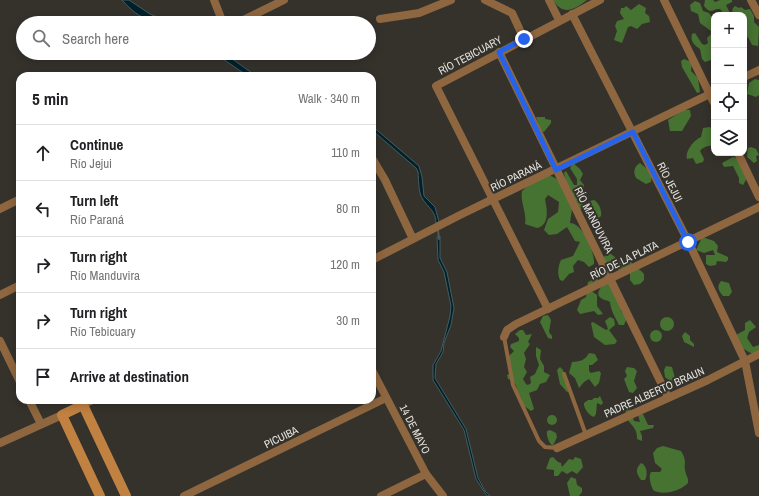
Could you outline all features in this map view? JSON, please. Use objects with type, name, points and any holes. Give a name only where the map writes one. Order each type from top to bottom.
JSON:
[{"type":"main road","points":[[83,404],[62,415],[100,496]]},
{"type":"main road","points":[[88,404],[126,496]]},
{"type":"street","points":[[214,0],[220,16]]},
{"type":"street","points":[[249,16],[272,3],[284,0]]},
{"type":"street","points":[[380,19],[420,13],[451,0]]},
{"type":"street","points":[[485,0],[512,13],[524,39]]},
{"type":"street","points":[[549,0],[559,20]]},
{"type":"street","name":"RÍO TEBICUARY","points":[[493,200],[436,86],[559,20],[600,0]]},
{"type":"street","points":[[664,0],[711,91]]},
{"type":"street","points":[[751,0],[759,15]]},
{"type":"street","name":"RÍO JEJUI","points":[[572,14],[688,242],[745,362],[759,433]]},
{"type":"street","name":"RÍO MANDUVIRA","points":[[499,52],[668,397]]},
{"type":"street","points":[[747,76],[759,70]]},
{"type":"street","name":"RÍO PARANÁ","points":[[376,258],[460,215],[556,170],[711,93]]},
{"type":"street","points":[[739,156],[759,197]]},
{"type":"street","points":[[376,165],[385,180],[413,239]]},
{"type":"street","points":[[493,200],[548,309]]},
{"type":"street","points":[[0,209],[16,201]]},
{"type":"street","name":"RÍO DE LA PLATA","points":[[504,337],[507,330],[516,324],[759,207]]},
{"type":"street","points":[[0,295],[16,287]]},
{"type":"street","points":[[0,341],[16,374]]},
{"type":"street","name":"PADRE ALBERTO BRAUN","points":[[557,448],[745,362],[759,354]]},
{"type":"street","name":"14 DE MAYO","points":[[376,378],[426,474],[443,496]]},
{"type":"street","name":"PICUIBA","points":[[376,403],[386,398]]},
{"type":"street","points":[[31,404],[41,424]]},
{"type":"street","name":"PICUIBA","points":[[184,496],[374,404]]},
{"type":"street","points":[[0,443],[62,415]]},
{"type":"street","points":[[381,496],[426,474]]},
{"type":"lane","points":[[504,337],[513,385],[539,442],[545,447],[557,448]]},
{"type":"lane","points":[[564,374],[586,435]]},
{"type":"green space","points":[[553,0],[587,0],[573,9],[565,10],[557,5]]},
{"type":"green space","points":[[705,0],[713,0],[715,2],[720,0],[732,0],[732,2],[726,5],[730,12],[722,12],[720,9],[709,11],[704,6]]},
{"type":"green space","points":[[695,1],[700,3],[703,11],[709,13],[711,16],[711,31],[700,23],[698,14],[691,11],[690,5]]},
{"type":"green space","points":[[639,4],[646,8],[645,13],[649,16],[650,22],[642,24],[637,29],[631,26],[628,27],[622,43],[614,40],[617,31],[615,26],[617,21],[624,19],[620,13],[621,8],[626,6],[631,10]]},
{"type":"green space","points":[[735,6],[739,8],[741,7],[745,10],[750,9],[754,16],[754,22],[759,27],[758,46],[752,45],[747,38],[747,12],[733,12],[733,8]]},
{"type":"green space","points":[[695,33],[702,44],[705,45],[708,43],[707,38],[711,34],[711,60],[705,62],[702,59],[700,49],[692,41],[692,34]]},
{"type":"green space","points":[[684,59],[692,62],[691,71],[698,78],[700,92],[697,93],[682,67],[681,61]]},
{"type":"green space","points":[[755,79],[759,80],[759,95],[756,97],[747,94],[749,83]]},
{"type":"green space","points":[[684,110],[690,110],[691,116],[682,131],[670,131],[668,120]]},
{"type":"green space","points":[[536,117],[545,117],[545,119],[551,120],[551,123],[544,132],[541,131]]},
{"type":"green space","points":[[710,127],[711,128],[711,145],[707,146],[700,151],[704,159],[703,162],[696,164],[693,158],[687,159],[687,153],[693,143],[701,137],[703,128]]},
{"type":"green space","points":[[751,147],[756,149],[759,155],[756,156],[757,161],[754,163],[747,157],[748,148]]},
{"type":"green space","points":[[733,157],[739,159],[747,178],[743,185],[739,183],[739,178],[733,166],[724,167],[722,163]]},
{"type":"green space","points":[[573,163],[583,174],[580,180],[584,185],[581,200],[586,202],[596,201],[601,209],[601,216],[594,222],[587,219],[585,210],[572,209],[570,223],[575,224],[584,233],[590,246],[594,264],[589,267],[584,262],[578,260],[573,266],[574,272],[569,274],[563,281],[560,280],[558,275],[560,262],[561,260],[573,256],[580,242],[575,241],[567,227],[557,234],[549,235],[544,230],[548,219],[558,212],[559,202],[548,195],[545,199],[547,216],[544,224],[537,228],[525,224],[522,191],[529,185],[549,175],[567,186],[564,173],[566,171],[574,185],[577,185],[577,179],[570,168]]},
{"type":"green space","points":[[640,163],[650,173],[651,182],[646,184],[636,178],[635,169]]},
{"type":"green space","points":[[702,237],[714,241],[718,246],[717,252],[728,257],[728,260],[726,262],[717,261],[716,265],[710,266],[706,264],[706,255],[715,255],[713,250],[704,253],[696,250]]},
{"type":"green space","points":[[608,252],[618,260],[631,262],[644,274],[644,280],[640,284],[634,285],[630,280],[630,273],[615,269],[605,263],[604,257]]},
{"type":"green space","points":[[597,278],[599,281],[590,290],[597,295],[597,306],[603,314],[598,315],[594,311],[580,314],[577,310],[581,300],[586,297],[588,282]]},
{"type":"green space","points":[[605,281],[620,290],[621,311],[627,318],[624,325],[619,325],[612,311],[610,302],[602,299],[598,294]]},
{"type":"green space","points":[[721,281],[729,283],[732,292],[729,296],[723,296],[719,291],[718,287]]},
{"type":"green space","points":[[548,315],[551,320],[549,332],[552,339],[548,338],[540,322],[543,316]]},
{"type":"green space","points":[[610,317],[614,319],[615,325],[609,330],[617,341],[615,344],[605,345],[594,337],[591,323],[593,322],[606,330],[608,329],[605,321]]},
{"type":"green space","points":[[667,317],[672,319],[674,324],[672,329],[667,331],[662,329],[660,324],[662,319]]},
{"type":"green space","points":[[750,320],[756,327],[749,332],[747,338],[753,347],[759,345],[759,358],[742,348],[736,335],[745,330],[745,323]]},
{"type":"green space","points":[[520,330],[523,330],[526,335],[532,334],[528,342],[530,344],[524,353],[526,359],[524,367],[527,372],[523,379],[526,384],[528,385],[531,383],[530,377],[535,374],[539,365],[536,356],[536,347],[541,350],[540,359],[544,366],[544,372],[550,375],[546,382],[540,384],[537,390],[529,393],[534,409],[531,411],[523,405],[521,397],[518,395],[516,385],[513,381],[508,379],[507,375],[512,372],[508,357],[514,351],[510,347],[511,344],[519,341],[519,338],[515,334]]},
{"type":"green space","points":[[658,330],[661,331],[661,341],[654,342],[651,341],[650,334],[651,331]]},
{"type":"green space","points":[[685,332],[690,336],[690,340],[694,344],[694,347],[684,342],[682,336]]},
{"type":"green space","points":[[589,353],[595,354],[598,360],[592,365],[589,365],[589,371],[591,373],[599,371],[601,373],[599,383],[595,387],[589,379],[579,388],[575,378],[569,373],[572,362],[586,358]]},
{"type":"green space","points":[[666,366],[672,367],[676,382],[674,385],[665,377],[664,370]]},
{"type":"green space","points":[[560,367],[563,370],[569,391],[567,392],[560,384],[557,370]]},
{"type":"green space","points":[[627,367],[634,368],[637,371],[634,381],[637,388],[633,393],[629,392],[624,379],[627,376],[625,371]]},
{"type":"green space","points":[[600,396],[603,403],[601,405],[597,403],[596,414],[594,417],[590,415],[584,407],[584,403]]},
{"type":"green space","points":[[630,408],[634,421],[640,422],[638,415],[643,414],[648,425],[654,425],[653,428],[640,431],[642,441],[637,439],[637,434],[633,426],[628,421],[626,409]]},
{"type":"green space","points":[[550,415],[554,415],[556,416],[556,424],[550,425],[547,422],[547,418]]},
{"type":"green space","points":[[550,430],[556,433],[557,437],[553,446],[547,435],[547,431]]},
{"type":"green space","points":[[663,446],[681,451],[685,459],[685,470],[688,480],[688,483],[685,486],[666,493],[653,490],[650,479],[651,472],[660,472],[662,469],[655,463],[653,453],[657,448]]},
{"type":"green space","points":[[553,457],[561,463],[562,467],[569,459],[573,460],[575,457],[581,459],[583,467],[577,474],[572,471],[567,474],[562,471],[558,476],[554,476],[554,470],[546,469],[550,458]]},
{"type":"green space","points":[[641,463],[645,466],[646,470],[645,480],[641,480],[637,473],[637,469]]},
{"type":"green space","points":[[571,477],[576,479],[577,485],[582,488],[582,492],[579,496],[570,496],[567,483]]},
{"type":"water","points":[[122,0],[129,0],[155,16],[140,16]]},
{"type":"water","points":[[224,60],[234,60],[250,72],[242,72]]},
{"type":"water","points":[[376,129],[419,166],[424,196],[435,207],[439,222],[436,223],[435,215],[421,195],[419,189],[418,172],[416,168],[376,133]]},
{"type":"water","points":[[440,236],[440,258],[447,272],[454,308],[451,325],[444,343],[443,352],[436,364],[435,378],[466,429],[478,478],[485,491],[490,496],[487,496],[476,479],[464,430],[433,380],[433,365],[441,351],[451,306],[444,272],[438,260],[437,237]]},
{"type":"waterway","points":[[438,230],[439,239]]},
{"type":"route","points":[[524,39],[499,52],[556,170],[633,132],[688,242]]}]
